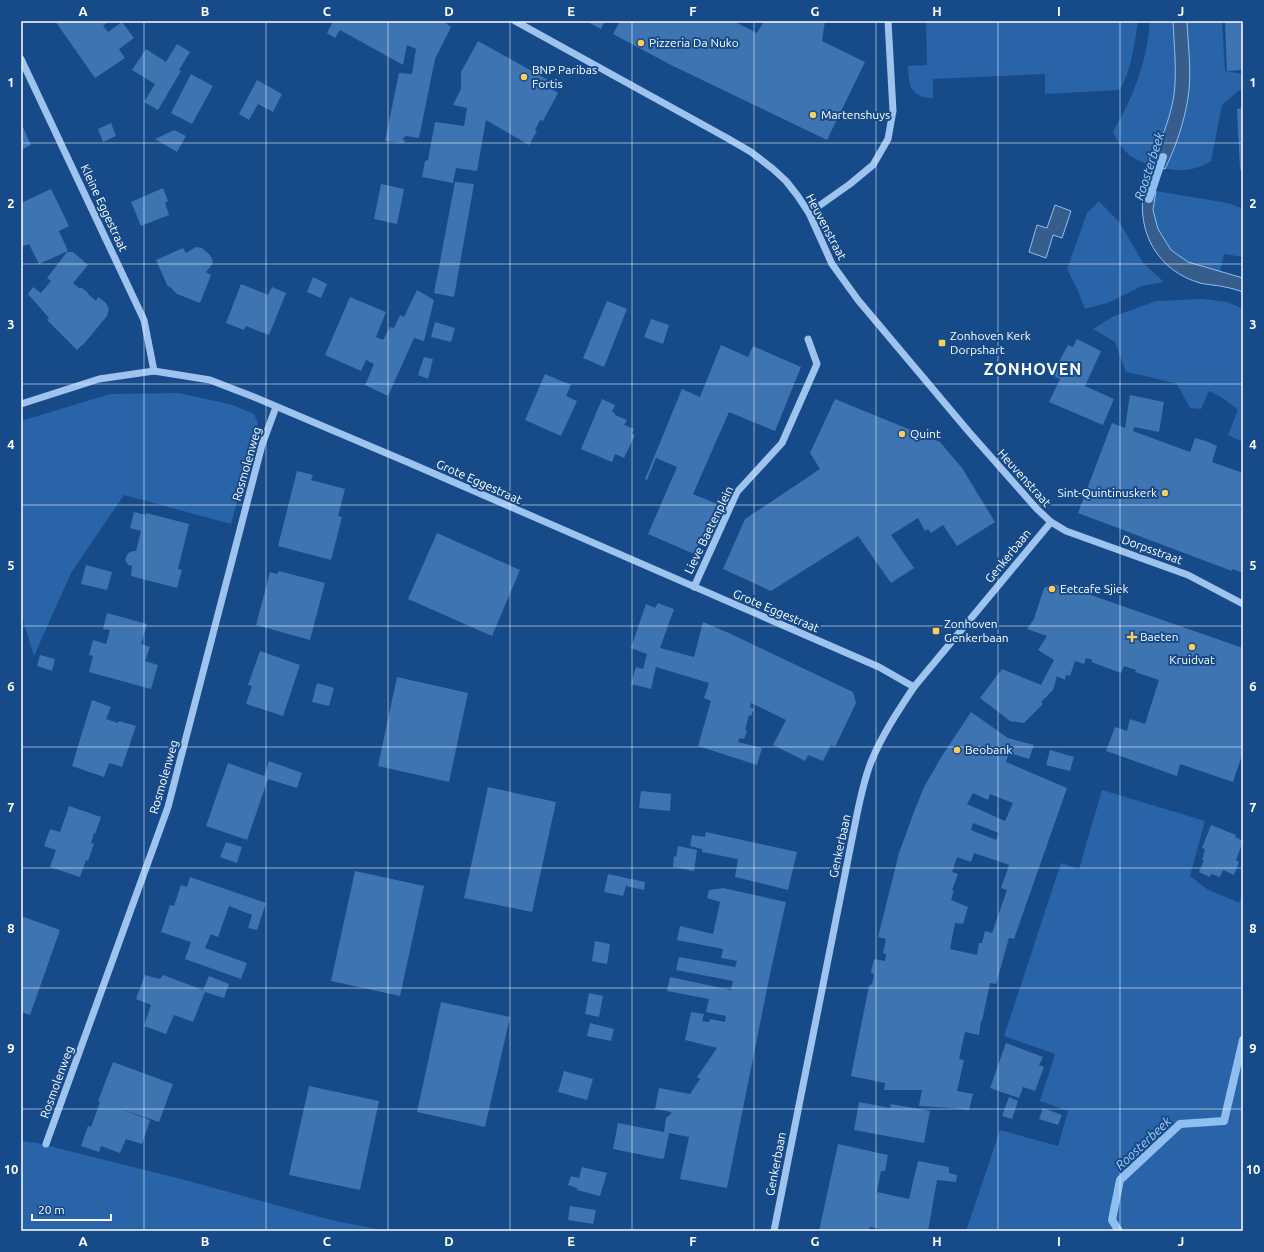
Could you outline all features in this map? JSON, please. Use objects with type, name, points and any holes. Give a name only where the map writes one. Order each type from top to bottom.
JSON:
[{"type":"street","name":"Heuvenstraat","points":[[515,21],[751,152],[774,169],[786,181],[809,213],[832,264],[858,300],[997,464],[1037,509],[1051,522]]},
{"type":"street","points":[[809,213],[850,184],[873,165],[888,139],[893,111],[888,21]]},
{"type":"street","name":"Kleine Eggestraat","points":[[21,59],[144,320],[154,371]]},
{"type":"street","name":"Lieve Baetenplein","points":[[694,587],[737,492],[782,443],[816,364],[808,339]]},
{"type":"street","name":"Grote Eggestraat","points":[[21,404],[99,379],[154,371],[210,380],[276,406],[879,667],[914,687]]},
{"type":"street","name":"Rosmolenweg","points":[[46,1144],[168,807],[262,445],[276,406]]},
{"type":"street","name":"Dorpsstraat","points":[[1051,522],[1066,531],[1188,576],[1243,604]]},
{"type":"street","name":"Genkerbaan","points":[[774,1231],[852,841],[863,788],[871,762],[896,714],[914,687],[1051,522]]},
{"type":"shaded area","points":[[926,21],[1138,21],[1129,67],[1123,84],[1119,90],[1045,94],[1045,74],[933,79],[933,98],[920,96],[915,93],[910,84],[908,73],[908,66],[927,65]]},
{"type":"shaded area","points":[[1150,21],[1222,21],[1225,71],[1243,74],[1243,90],[1238,91],[1222,105],[1211,161],[1192,169],[1172,170],[1158,167],[1136,159],[1125,151],[1113,131],[1133,92],[1143,64]]},
{"type":"shaded area","points":[[1173,21],[1187,21],[1190,79],[1188,98],[1182,125],[1165,169],[1150,165],[1161,140],[1174,95],[1175,67]]},
{"type":"shaded area","points":[[1144,190],[1156,191],[1153,210],[1158,229],[1171,250],[1188,262],[1243,278],[1243,292],[1227,287],[1200,283],[1185,277],[1172,269],[1162,259],[1153,248],[1143,221],[1142,206]]},
{"type":"shaded area","points":[[1156,191],[1228,203],[1243,209],[1243,257],[1224,254],[1220,271],[1188,262],[1171,250],[1158,229],[1153,210]]},
{"type":"shaded area","points":[[1099,201],[1120,223],[1143,263],[1164,282],[1142,286],[1110,302],[1085,309],[1067,269],[1087,213]]},
{"type":"shaded area","points":[[1055,205],[1071,211],[1062,238],[1053,235],[1046,258],[1029,252],[1037,225],[1047,228]]},
{"type":"shaded area","points":[[1202,299],[1228,302],[1243,309],[1243,442],[1228,435],[1238,410],[1223,398],[1209,391],[1201,409],[1190,408],[1177,384],[1126,372],[1115,342],[1093,329],[1112,317],[1156,301]]},
{"type":"shaded area","points":[[179,393],[233,405],[254,414],[258,423],[231,524],[124,495],[71,573],[34,656],[21,614],[21,421],[110,394]]},
{"type":"shaded area","points":[[1102,790],[1205,821],[1190,876],[1207,889],[1239,903],[1243,890],[1243,1231],[966,1231],[1000,1130],[1058,1146],[1068,1111],[1040,1101],[1055,1054],[1004,1036],[1061,863],[1079,869]]},
{"type":"shaded area","points":[[21,1141],[37,1143],[185,1180],[331,1220],[387,1231],[21,1231]]},
{"type":"building","points":[[55,21],[109,21],[103,26],[108,32],[122,22],[134,38],[119,49],[125,58],[95,78]]},
{"type":"building","points":[[333,21],[443,21],[451,27],[435,59],[419,138],[406,136],[402,139],[405,139],[404,143],[385,141],[399,73],[412,74],[416,49],[407,45],[403,65],[340,30],[335,38],[327,33]]},
{"type":"building","points":[[586,21],[605,21],[601,29]]},
{"type":"building","points":[[620,21],[737,21],[737,23],[757,33],[764,21],[825,21],[822,41],[865,62],[827,140],[669,64],[613,34]]},
{"type":"building","points":[[1225,21],[1243,21],[1243,70],[1227,71]]},
{"type":"building","points":[[478,41],[555,84],[552,89],[558,93],[543,121],[540,120],[535,130],[537,131],[529,145],[486,120],[477,171],[456,168],[453,183],[422,177],[425,161],[428,160],[435,122],[464,126],[467,108],[453,105],[461,89],[461,72]]},
{"type":"building","points":[[177,44],[190,52],[179,70],[181,71],[158,110],[144,102],[155,84],[132,70],[146,49],[166,62]]},
{"type":"building","points":[[191,74],[213,86],[192,124],[171,113]]},
{"type":"building","points":[[257,80],[282,94],[273,112],[258,104],[249,120],[239,114]]},
{"type":"building","points":[[1243,108],[1243,170],[1240,170],[1237,109]]},
{"type":"building","points":[[21,123],[31,145],[21,150]]},
{"type":"building","points":[[111,123],[116,136],[103,142],[98,129]]},
{"type":"building","points":[[174,130],[186,136],[177,152],[155,139]]},
{"type":"building","points":[[455,182],[474,184],[454,297],[434,293]]},
{"type":"building","points":[[381,184],[404,189],[397,224],[374,219]]},
{"type":"building","points":[[163,188],[168,201],[165,203],[169,215],[141,226],[131,202]]},
{"type":"building","points":[[51,189],[69,226],[59,231],[68,251],[39,264],[29,244],[21,247],[21,203]]},
{"type":"building","points":[[196,247],[202,248],[210,255],[213,261],[206,272],[211,275],[200,303],[177,294],[169,286],[168,287],[156,260],[183,248],[186,253]]},
{"type":"building","points":[[67,252],[73,252],[88,265],[73,283],[79,288],[82,288],[96,301],[98,297],[105,302],[109,309],[107,316],[77,350],[47,320],[49,318],[28,294],[33,287],[41,293],[51,281],[47,278]]},
{"type":"building","points":[[313,277],[327,284],[321,298],[307,292]]},
{"type":"building","points":[[241,284],[268,295],[272,287],[286,293],[269,335],[246,326],[244,330],[226,323]]},
{"type":"building","points":[[417,290],[434,300],[424,341],[414,338],[388,396],[365,385],[374,364],[366,360],[361,371],[325,355],[350,297],[386,312],[376,337],[383,340],[390,327],[394,328],[400,315],[404,317]]},
{"type":"building","points":[[607,301],[627,309],[604,367],[583,358]]},
{"type":"building","points":[[651,319],[669,325],[663,344],[644,337]]},
{"type":"building","points":[[435,322],[455,328],[451,342],[431,337]]},
{"type":"building","points":[[1077,339],[1101,351],[1085,386],[1114,399],[1103,425],[1049,402],[1060,379],[1052,375],[1068,345],[1073,347]]},
{"type":"building","points":[[721,345],[748,357],[753,346],[801,367],[775,431],[729,412],[693,494],[717,504],[694,554],[648,534],[677,467],[656,458],[647,480],[645,479],[682,389],[700,397]]},
{"type":"building","points":[[424,357],[433,359],[428,379],[418,375]]},
{"type":"building","points":[[545,374],[571,385],[566,396],[577,401],[561,436],[525,420]]},
{"type":"building","name":"Sint-Quintinuskerk","points":[[1130,395],[1164,402],[1159,432],[1134,427],[1133,431],[1190,452],[1195,438],[1206,441],[1217,446],[1212,462],[1243,473],[1243,573],[1232,569],[1232,571],[1078,513],[1112,423],[1125,428]]},
{"type":"building","points":[[602,399],[615,405],[612,412],[615,413],[615,415],[627,420],[624,425],[634,429],[632,433],[635,435],[624,458],[615,454],[612,462],[581,449]]},
{"type":"building","points":[[835,399],[940,442],[962,468],[995,522],[957,546],[943,525],[931,533],[928,529],[925,531],[918,518],[891,535],[914,568],[891,583],[858,536],[771,591],[723,569],[745,519],[820,469],[810,453]]},
{"type":"building","points":[[297,471],[313,475],[311,480],[345,489],[338,516],[342,517],[331,560],[278,546]]},
{"type":"building","points":[[134,512],[146,515],[146,513],[189,524],[178,569],[182,570],[177,588],[131,576],[132,566],[128,565],[125,560],[128,553],[136,551],[141,531],[130,528]]},
{"type":"building","points":[[437,533],[520,570],[492,636],[408,599]]},
{"type":"building","points":[[86,565],[112,572],[107,590],[81,584]]},
{"type":"building","points":[[279,571],[325,583],[310,640],[256,625],[270,572],[277,574]]},
{"type":"building","points":[[1053,584],[1082,592],[1243,648],[1243,752],[1233,782],[1180,764],[1177,776],[1106,751],[1115,727],[1127,731],[1130,719],[1145,724],[1159,680],[1135,672],[1136,670],[1124,666],[1121,673],[1091,662],[1093,660],[1086,658],[1084,664],[1075,661],[1070,676],[1066,675],[1065,680],[1057,676],[1053,690],[1041,702],[1043,704],[1024,723],[1010,721],[980,698],[1002,669],[1041,685],[1054,660],[1038,650],[1047,636],[1027,629],[1034,619],[1044,588]]},
{"type":"building","points":[[658,603],[674,609],[660,648],[694,657],[703,622],[853,692],[856,703],[835,747],[831,745],[823,761],[808,755],[805,761],[773,745],[786,720],[751,703],[750,707],[754,709],[751,716],[749,715],[745,730],[747,731],[744,739],[740,738],[738,742],[762,748],[757,765],[698,746],[711,701],[704,698],[709,683],[656,667],[651,689],[631,684],[636,667],[643,669],[647,654],[631,648],[646,604],[655,608]]},
{"type":"building","points":[[107,613],[147,624],[141,644],[150,647],[145,661],[158,665],[151,689],[89,672],[93,656],[89,655],[93,640],[106,644],[110,630],[103,629]]},
{"type":"building","points":[[260,651],[300,665],[283,716],[246,704],[252,686],[248,685]]},
{"type":"building","points":[[40,655],[55,659],[52,671],[37,666]]},
{"type":"building","points":[[397,677],[468,693],[449,782],[378,766]]},
{"type":"building","points":[[317,683],[334,688],[329,706],[312,702]]},
{"type":"building","points":[[92,700],[111,707],[106,719],[136,726],[122,767],[109,763],[104,777],[72,766]]},
{"type":"building","points":[[971,712],[1008,738],[1034,745],[1029,759],[1009,753],[1006,762],[1067,788],[1014,939],[1009,938],[996,984],[990,983],[979,1035],[965,1032],[959,1059],[964,1060],[957,1091],[973,1094],[969,1110],[919,1106],[922,1090],[884,1090],[885,1083],[851,1076],[869,986],[872,984],[874,975],[871,972],[874,959],[885,961],[886,954],[883,953],[886,939],[878,937],[899,853],[924,787],[942,756]],"holes":[[[973,793],[988,800],[990,794],[1013,803],[1005,821],[967,804]],[[973,823],[999,833],[996,840],[971,830]],[[974,853],[1009,865],[1001,888],[1007,890],[992,933],[985,931],[982,943],[979,943],[977,955],[950,949],[955,923],[963,924],[968,907],[951,900],[954,890],[952,890],[958,874],[952,872],[957,857],[971,862]]]},
{"type":"building","points":[[1050,750],[1074,757],[1070,771],[1046,765]]},
{"type":"building","points":[[269,761],[302,773],[297,788],[268,779],[247,840],[206,826],[228,763],[264,776]]},
{"type":"building","points":[[488,787],[556,802],[532,912],[464,898]]},
{"type":"building","points":[[641,791],[671,794],[670,811],[639,808]]},
{"type":"building","points":[[69,806],[101,817],[91,843],[94,844],[80,877],[50,867],[56,850],[44,846],[50,829],[60,832]]},
{"type":"building","points":[[1211,825],[1236,835],[1235,837],[1243,841],[1236,860],[1239,862],[1234,875],[1223,870],[1220,877],[1211,874],[1210,877],[1199,872],[1204,860],[1202,860],[1205,849],[1202,848]]},
{"type":"building","points":[[706,832],[797,852],[788,890],[735,877],[738,859],[702,852],[702,849],[690,846],[692,835],[705,837]]},
{"type":"building","points":[[226,842],[242,847],[237,863],[220,857]]},
{"type":"building","points":[[678,846],[697,850],[694,871],[673,867],[674,856],[676,857]]},
{"type":"building","points":[[355,871],[424,886],[400,996],[331,981]]},
{"type":"building","points":[[608,874],[645,882],[644,890],[626,886],[623,896],[604,892]]},
{"type":"building","points":[[190,877],[266,903],[257,930],[248,928],[252,915],[229,906],[218,937],[211,934],[205,948],[247,963],[241,979],[185,959],[191,942],[161,932],[170,905],[174,906],[181,885],[187,887]]},
{"type":"building","points":[[723,888],[786,902],[727,1188],[680,1179],[689,1137],[669,1133],[664,1158],[662,1159],[613,1149],[618,1123],[664,1132],[666,1118],[671,1114],[671,1112],[655,1109],[659,1088],[690,1094],[700,1079],[697,1077],[717,1048],[685,1040],[691,1012],[704,1014],[702,1021],[709,1022],[710,1019],[725,1022],[726,1016],[706,1012],[709,999],[667,991],[670,977],[731,990],[733,981],[676,970],[679,957],[735,967],[737,961],[721,958],[723,949],[677,940],[680,926],[713,934],[720,902],[707,898],[709,890]]},
{"type":"building","points":[[21,916],[60,930],[30,1015],[21,1012]]},
{"type":"building","points":[[595,941],[610,944],[607,964],[592,961]]},
{"type":"building","points":[[145,975],[160,979],[163,975],[203,990],[209,976],[229,984],[224,998],[205,992],[193,1022],[174,1015],[166,1034],[144,1026],[151,1005],[136,999]]},
{"type":"building","points":[[589,993],[603,996],[599,1017],[585,1014]]},
{"type":"building","points":[[441,1002],[510,1017],[485,1127],[417,1112]]},
{"type":"building","points":[[590,1023],[614,1029],[611,1041],[587,1036]]},
{"type":"building","points":[[1006,1043],[1043,1057],[1039,1065],[1044,1067],[1035,1091],[1023,1087],[1019,1098],[990,1088]]},
{"type":"building","points":[[113,1062],[173,1084],[159,1122],[118,1108],[150,1120],[142,1144],[126,1139],[120,1153],[101,1146],[99,1152],[81,1146],[88,1126],[91,1127],[100,1102],[98,1101]]},
{"type":"building","points":[[564,1071],[593,1079],[587,1100],[558,1092]]},
{"type":"building","points":[[309,1086],[379,1101],[360,1190],[289,1175]]},
{"type":"building","points":[[1009,1097],[1018,1101],[1012,1119],[1002,1116]]},
{"type":"building","points":[[859,1102],[890,1108],[891,1104],[930,1111],[924,1143],[854,1130]]},
{"type":"building","points":[[1043,1108],[1062,1115],[1058,1125],[1039,1119]]},
{"type":"building","points":[[838,1144],[888,1155],[885,1171],[881,1171],[877,1192],[909,1199],[918,1161],[949,1167],[949,1173],[957,1175],[956,1182],[937,1180],[928,1231],[891,1231],[870,1227],[869,1231],[819,1231]]},
{"type":"building","points":[[582,1167],[607,1173],[600,1196],[577,1190],[577,1188],[568,1185],[571,1176],[579,1178]]},
{"type":"building","points":[[570,1206],[596,1210],[593,1224],[568,1220]]},
{"type":"waterway","name":"Roosterbeek","points":[[1149,199],[1163,157]]},
{"type":"waterway","name":"Roosterbeek","points":[[1119,1231],[1112,1220],[1120,1180],[1180,1124],[1224,1121],[1243,1040]]},
{"type":"place","name":"Pizzeria Da Nuko","points":[[641,43]]},
{"type":"place","name":"BNP Paribas Fortis","points":[[524,77]]},
{"type":"place","name":"Martenshuys","points":[[813,115]]},
{"type":"place","name":"Zonhoven Kerk Dorpshart","points":[[942,343]]},
{"type":"place","name":"Quint","points":[[902,434]]},
{"type":"place","name":"Sint-Quintinuskerk","points":[[1165,493]]},
{"type":"place","name":"Eetcafe Sjiek","points":[[1052,589]]},
{"type":"place","name":"Zonhoven Genkerbaan","points":[[936,631]]},
{"type":"place","name":"Baeten","points":[[1132,637]]},
{"type":"place","name":"Kruidvat","points":[[1192,647]]},
{"type":"place","name":"Beobank","points":[[957,750]]},
{"type":"district","name":"ZONHOVEN","points":[[1033,369]]}]
